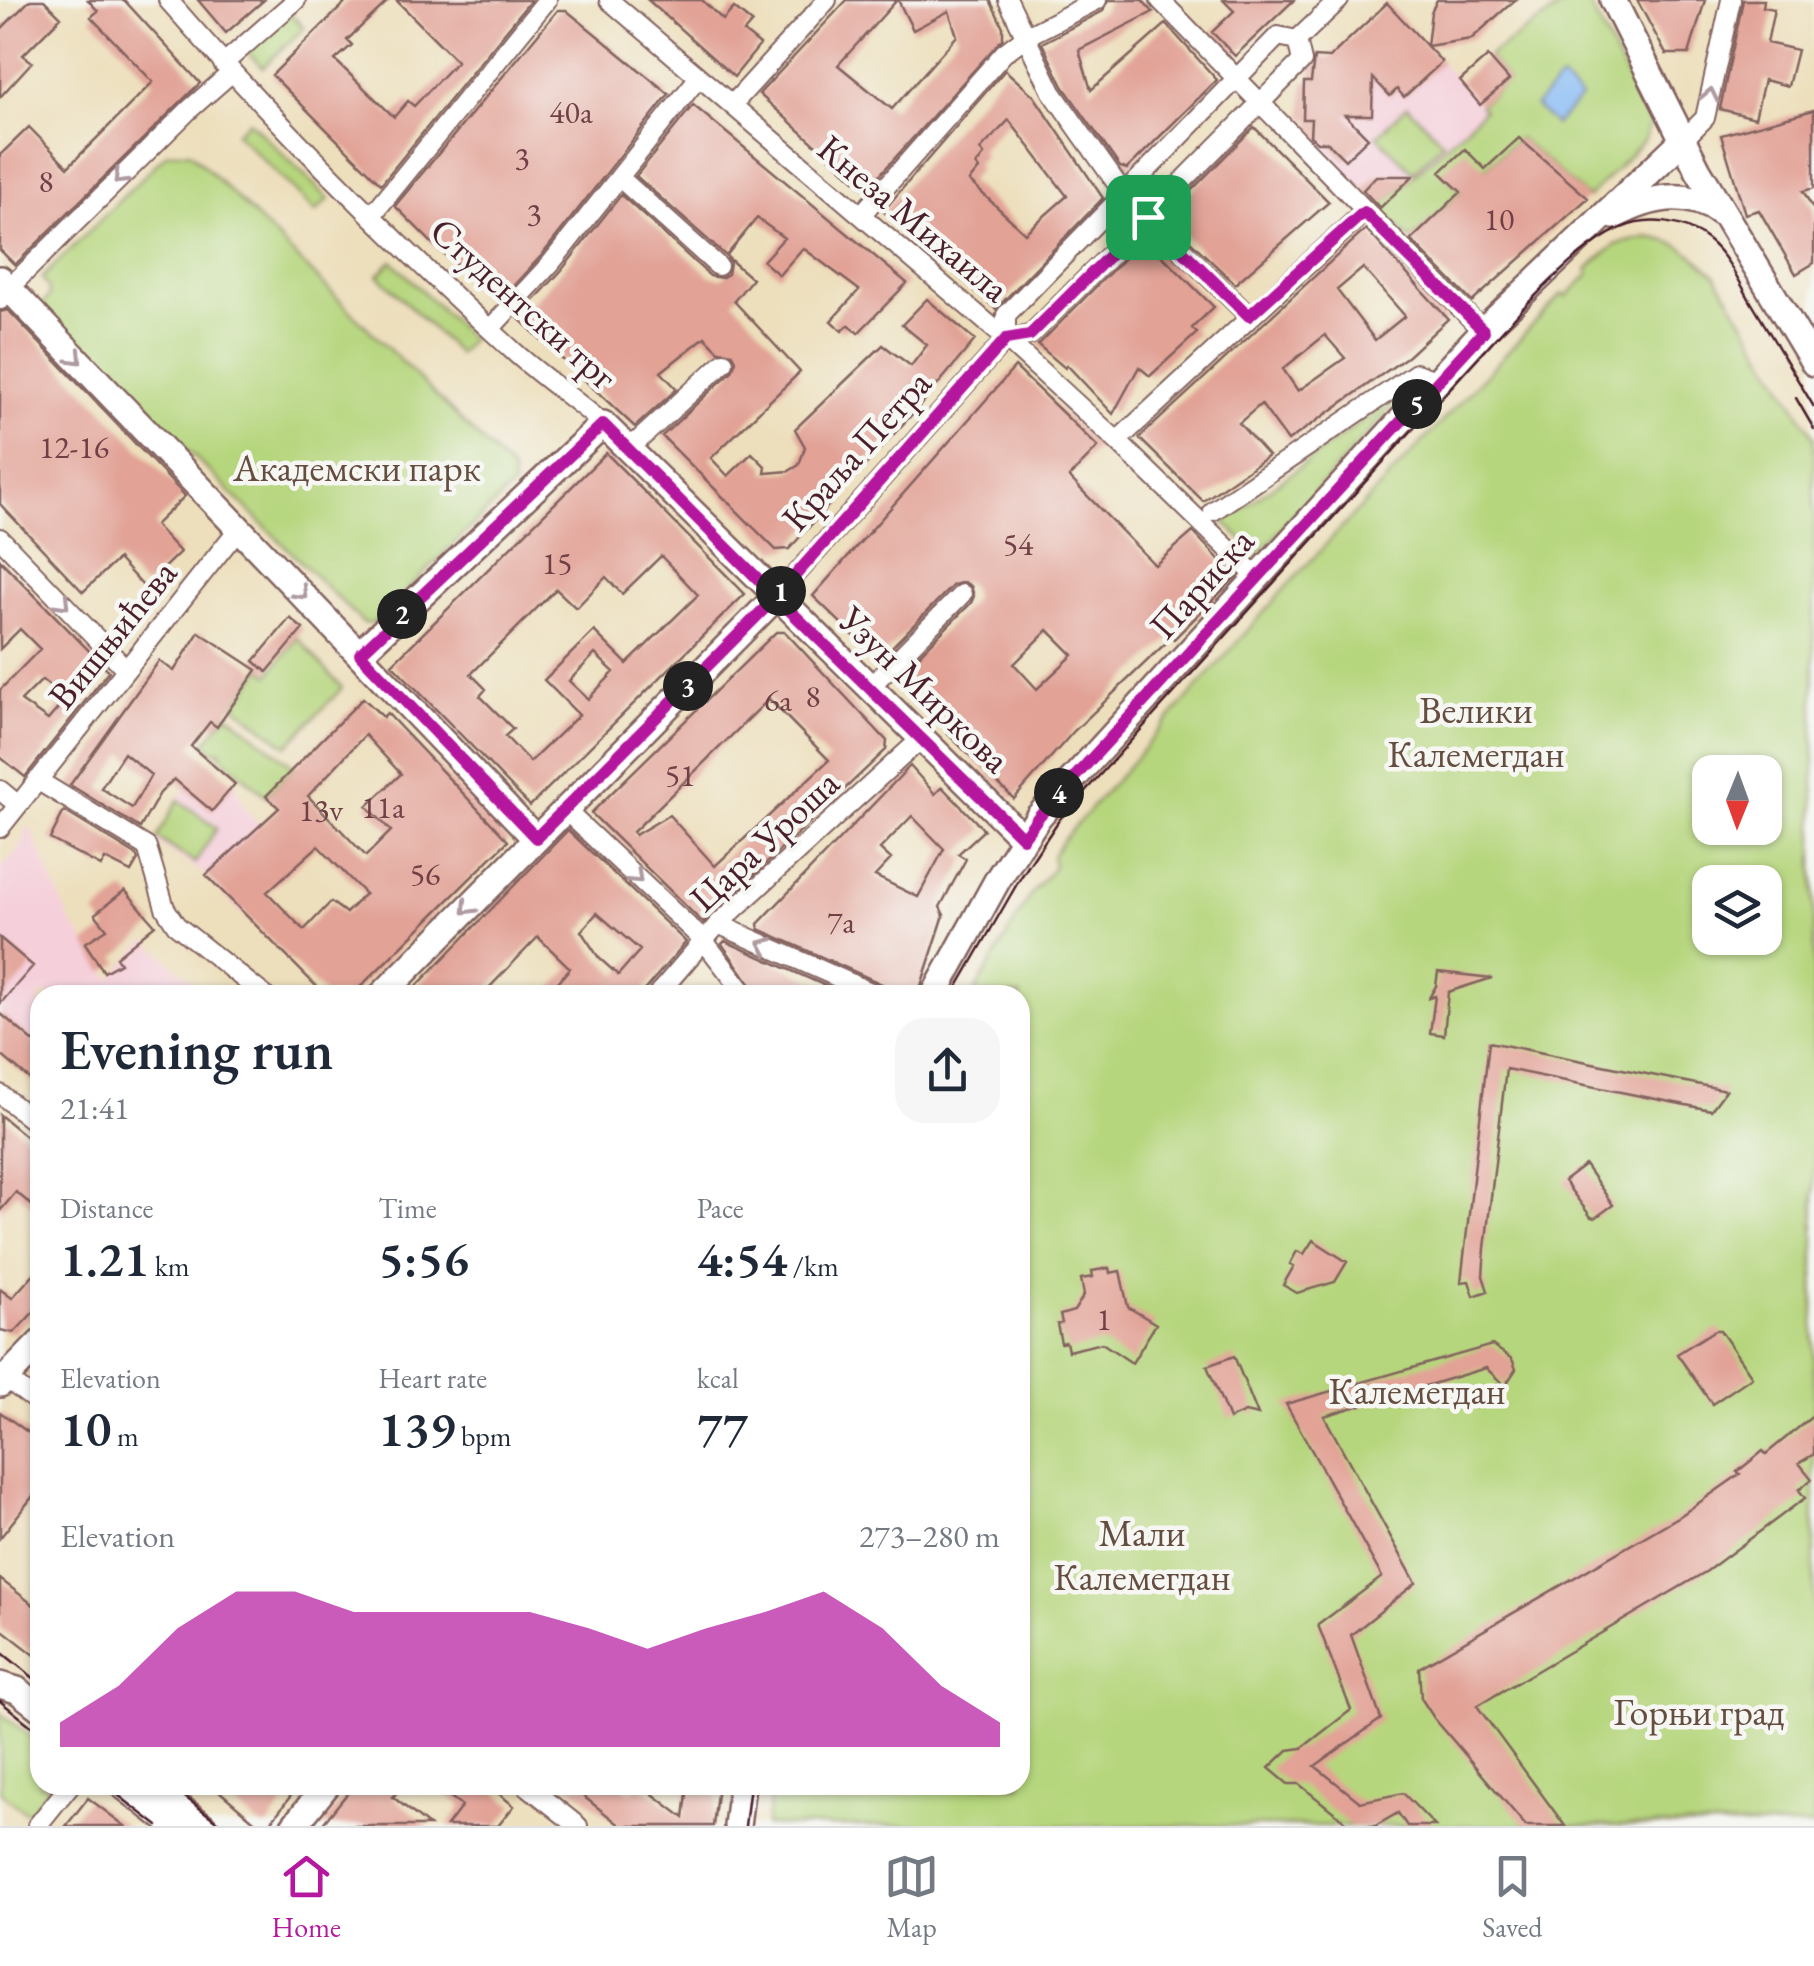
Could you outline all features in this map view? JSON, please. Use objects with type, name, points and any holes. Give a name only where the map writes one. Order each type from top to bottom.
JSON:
[{"type":"street","name":"Студентски трг","points":[[168,0],[227,68],[372,214],[490,329],[603,424],[360,654]]},
{"type":"street","points":[[296,0],[190,110],[4,290],[536,838]]},
{"type":"street","points":[[372,214],[547,0]]},
{"type":"street","name":"Кнеза Михаила","points":[[609,0],[1006,339],[1257,577]]},
{"type":"street","points":[[732,105],[827,0]]},
{"type":"street","points":[[1008,0],[1052,92],[1124,194],[1249,316]]},
{"type":"street","points":[[861,214],[1004,53],[1024,37],[1097,0]]},
{"type":"street","points":[[1160,0],[1484,331]]},
{"type":"street","name":"Краља Петра","points":[[1296,40],[1339,0]]},
{"type":"street","points":[[1613,0],[1682,140],[1814,363]]},
{"type":"street","points":[[1682,140],[1706,118],[1730,0]]},
{"type":"street","name":"Краља Петра","points":[[1006,339],[1006,315],[1234,77],[1278,36],[1296,40]]},
{"type":"street","name":"Краља Петра","points":[[392,985],[776,597],[1006,339],[1030,335],[1302,61],[1296,40]]},
{"type":"street","points":[[490,329],[551,263],[698,78]]},
{"type":"street","name":"Париска","points":[[940,985],[1039,816],[1484,331],[1682,140]]},
{"type":"street","points":[[620,178],[718,266]]},
{"type":"street","points":[[1584,233],[1658,198],[1705,202],[1725,216]]},
{"type":"street","points":[[1117,441],[1364,212]]},
{"type":"street","points":[[630,450],[724,362]]},
{"type":"street","name":"Париска","points":[[1214,511],[1416,373],[1438,381]]},
{"type":"street","name":"Узун Миркова","points":[[603,424],[1023,838]]},
{"type":"street","name":"Вишњићева","points":[[0,828],[238,528]]},
{"type":"street","points":[[0,538],[126,668]]},
{"type":"street","points":[[870,687],[962,594]]},
{"type":"street","name":"Цара Уроша","points":[[666,985],[718,924],[922,738]]},
{"type":"street","points":[[37,780],[147,847],[165,908],[176,926],[251,985]]},
{"type":"street","points":[[0,790],[18,805]]},
{"type":"street","points":[[565,810],[704,941],[738,985]]},
{"type":"street","points":[[718,924],[855,985]]},
{"type":"street","points":[[0,1094],[30,1118]]},
{"type":"street","points":[[30,1353],[2,1379],[30,1397]]},
{"type":"street","points":[[0,1666],[8,1687],[30,1701]]},
{"type":"street","points":[[37,1826],[62,1795]]},
{"type":"street","points":[[135,1795],[175,1826]]},
{"type":"street","points":[[164,1795],[203,1826]]},
{"type":"street","points":[[294,1826],[319,1795]]},
{"type":"street","points":[[539,1795],[578,1826]]},
{"type":"street","points":[[738,1826],[741,1795]]},
{"type":"shaded area","points":[[1387,3],[1484,110],[1415,174],[1378,175],[1361,191],[1310,143],[1311,120],[1303,119],[1304,82],[1311,81],[1312,57],[1329,57]]},
{"type":"shaded area","points":[[209,761],[235,784],[246,810],[297,866],[242,915],[206,875],[157,843],[185,788]]},
{"type":"shaded area","points":[[28,823],[70,921],[111,979],[146,940],[196,985],[30,985],[30,1080],[0,1054],[0,869],[22,846]]},
{"type":"green space","points":[[1572,0],[1587,0],[1650,123],[1644,140],[1588,198],[1519,138],[1485,169],[1441,172],[1461,192],[1411,240],[1379,208],[1484,110],[1480,105],[1508,80],[1488,56]]},
{"type":"green space","points":[[290,13],[304,28],[263,67],[247,52]]},
{"type":"green space","points":[[1407,106],[1443,142],[1413,172],[1377,136]]},
{"type":"green space","points":[[249,121],[329,199],[316,212],[236,133]]},
{"type":"green space","name":"Академски парк","points":[[190,152],[512,471],[513,486],[372,624],[363,623],[41,306],[49,297],[42,278],[167,153]]},
{"type":"green space","name":"Калемегдан","points":[[1648,237],[1686,250],[1716,275],[1814,437],[1814,1826],[766,1826],[771,1795],[1030,1795],[1030,985],[979,985],[1031,894],[1053,868],[1052,856],[1062,841],[1286,587],[1562,294],[1566,297],[1589,274],[1587,269],[1615,245]]},
{"type":"green space","points":[[392,261],[471,339],[458,354],[378,275]]},
{"type":"green space","points":[[1410,387],[1258,555],[1224,522]]},
{"type":"green space","points":[[298,638],[342,688],[287,746],[235,706],[261,669],[269,675]]},
{"type":"green space","points":[[228,714],[295,767],[266,796],[220,755],[222,752],[205,743]]},
{"type":"green space","points":[[178,800],[217,828],[195,863],[157,838]]},
{"type":"green space","points":[[0,1713],[30,1736],[30,1795],[43,1795],[28,1814],[0,1792]]},
{"type":"water","points":[[1561,79],[1581,98],[1555,125],[1535,106]]},
{"type":"building","points":[[30,0],[44,0],[61,17],[23,55],[32,62],[0,97],[0,30]]},
{"type":"building","points":[[88,0],[124,0],[200,83],[15,265],[0,250],[0,155],[29,127],[68,167],[153,82],[91,17],[98,11]]},
{"type":"building","points":[[198,0],[264,0],[226,33]]},
{"type":"building","points":[[348,0],[389,0],[347,40],[352,45],[335,60],[394,117],[408,101],[414,106],[457,61],[396,0],[531,0],[381,184],[272,75]]},
{"type":"building","points":[[648,0],[702,0],[723,20],[734,8],[752,23],[744,32],[760,45],[734,77]]},
{"type":"building","points":[[847,0],[897,0],[838,65],[892,109],[957,36],[949,11],[913,30],[898,0],[990,0],[1003,27],[1003,38],[866,190],[759,94]]},
{"type":"building","points":[[1109,0],[1142,0],[1153,12],[1079,50],[1091,90],[1166,24],[1217,80],[1127,169],[1120,167],[1063,86],[1042,43],[1103,11]]},
{"type":"building","points":[[1223,0],[1294,0],[1235,56],[1212,32],[1234,11]]},
{"type":"building","points":[[1437,0],[1515,0],[1471,39],[1427,46],[1431,12]]},
{"type":"building","points":[[1637,0],[1705,0],[1689,54],[1666,54]]},
{"type":"building","points":[[1743,0],[1764,0],[1763,7],[1774,9],[1767,43],[1797,50],[1788,86],[1764,80],[1755,118],[1720,109]]},
{"type":"building","points":[[1387,3],[1442,62],[1404,97],[1397,89],[1390,96],[1373,78],[1372,115],[1345,115],[1368,138],[1345,160],[1327,142],[1317,142],[1310,136],[1311,119],[1303,119],[1304,82],[1311,82],[1314,57],[1329,58]]},
{"type":"building","points":[[558,10],[566,10],[669,94],[542,255],[499,301],[395,206]]},
{"type":"building","points":[[1488,56],[1509,80],[1480,105],[1460,81]]},
{"type":"building","points":[[1005,70],[1034,96],[1103,198],[996,309],[953,272],[955,269],[937,252],[934,255],[883,211]],"holes":[[[1009,120],[1067,196],[1025,233],[969,181],[984,155],[980,150]]]},
{"type":"building","points":[[693,105],[907,283],[858,333],[849,325],[842,331],[831,321],[859,290],[803,248],[779,275],[763,261],[784,238],[757,218],[726,256],[636,176]]},
{"type":"building","points":[[1814,110],[1814,188],[1803,191],[1814,210],[1814,263],[1796,274],[1759,210],[1745,214],[1721,135]]},
{"type":"building","points":[[1254,127],[1329,202],[1235,284],[1165,217]]},
{"type":"building","points":[[1519,138],[1588,198],[1472,302],[1411,240],[1461,192],[1440,172],[1465,149],[1485,169]]},
{"type":"building","points":[[1376,176],[1413,176],[1380,208],[1363,190]]},
{"type":"building","points":[[621,195],[710,276],[721,278],[728,274],[727,257],[752,279],[734,301],[800,372],[711,458],[728,476],[752,453],[766,467],[765,473],[789,471],[799,465],[805,447],[795,429],[883,345],[911,366],[927,345],[902,325],[927,299],[975,340],[789,549],[776,550],[662,436],[732,371],[736,360],[732,353],[719,351],[705,337],[661,372],[677,389],[635,427],[518,318]]},
{"type":"building","points":[[1366,229],[1448,319],[1408,356],[1288,441],[1261,404],[1239,423],[1268,456],[1203,501],[1139,438]],"holes":[[[1363,268],[1405,316],[1375,340],[1337,290]],[[1325,335],[1345,358],[1298,391],[1283,369]]]},
{"type":"building","points":[[1144,238],[1214,307],[1192,328],[1197,333],[1150,376],[1139,367],[1113,414],[1067,365],[1065,368],[1038,345]]},
{"type":"building","points":[[8,310],[185,496],[155,525],[180,552],[144,587],[118,559],[83,592],[0,504],[0,312]]},
{"type":"building","points":[[1015,367],[1098,447],[1069,477],[1155,565],[1193,532],[1236,577],[1074,731],[1014,799],[897,677],[971,603],[971,586],[964,582],[953,585],[879,660],[813,596]],"holes":[[[1048,630],[1073,655],[1037,689],[1014,664]]]},
{"type":"building","points":[[606,453],[745,594],[530,806],[392,664]],"holes":[[[661,556],[698,595],[627,664],[594,631],[544,680],[579,715],[530,762],[505,736],[513,729],[480,696],[486,689],[471,674],[556,589],[576,608],[606,577],[622,594]],[[595,654],[614,672],[588,699],[569,681]]]},
{"type":"building","points":[[0,560],[109,671],[25,777],[0,757],[0,690],[40,649],[20,629],[0,649]],"holes":[[[42,680],[66,699],[48,720],[21,701]]]},
{"type":"building","points":[[290,618],[303,629],[267,672],[254,661]]},
{"type":"building","points":[[199,632],[257,670],[217,727],[210,722],[191,746],[235,784],[212,811],[174,779],[160,793],[140,828],[70,785],[159,661],[174,671]],"holes":[[[124,753],[151,775],[132,808],[101,788]]]},
{"type":"building","points":[[776,632],[785,632],[887,741],[886,750],[703,923],[591,813]],"holes":[[[769,699],[829,760],[715,866],[669,815],[635,835],[633,832]]]},
{"type":"building","points":[[363,698],[383,717],[387,713],[508,841],[362,985],[315,985],[206,875],[279,808],[266,796]],"holes":[[[365,735],[401,774],[367,806],[391,831],[366,856],[308,796]],[[318,846],[365,894],[346,913],[331,902],[304,930],[267,892]]]},
{"type":"building","points":[[910,766],[935,794],[942,787],[984,830],[958,854],[966,859],[940,907],[944,915],[921,985],[883,985],[759,929],[758,924]],"holes":[[[912,816],[944,849],[918,897],[875,876],[891,859],[880,849]]]},
{"type":"building","points":[[64,811],[136,855],[138,860],[131,872],[105,859],[101,866],[50,839]]},
{"type":"building","points":[[568,830],[686,942],[649,985],[556,985],[570,968],[538,937],[492,985],[418,985]],"holes":[[[597,913],[640,950],[618,975],[599,958],[581,931]]]},
{"type":"building","points":[[125,890],[155,925],[116,957],[120,963],[104,972],[85,943],[107,929],[95,914]]},
{"type":"building","points":[[0,938],[33,966],[0,1004]]},
{"type":"building","points":[[725,941],[824,985],[751,985],[722,944]]},
{"type":"building","points":[[1438,972],[1492,978],[1448,992],[1444,1035],[1430,1033],[1435,996],[1429,998]]},
{"type":"building","points":[[0,1013],[30,1038],[30,1080],[0,1054]]},
{"type":"building","points":[[1489,1042],[1726,1090],[1711,1110],[1506,1069],[1485,1248],[1483,1276],[1488,1291],[1474,1296],[1469,1281],[1461,1282]]},
{"type":"building","points":[[0,1115],[30,1140],[30,1204],[16,1192],[0,1211]]},
{"type":"building","points":[[1585,1165],[1613,1205],[1595,1218],[1564,1181]]},
{"type":"building","points":[[1313,1240],[1347,1262],[1335,1282],[1297,1293],[1283,1285],[1297,1251],[1304,1254]]},
{"type":"building","points":[[1109,1268],[1110,1273],[1120,1271],[1128,1307],[1156,1324],[1132,1363],[1102,1343],[1068,1351],[1066,1342],[1061,1343],[1057,1324],[1062,1323],[1060,1315],[1074,1311],[1084,1295],[1081,1279],[1093,1277],[1092,1271]]},
{"type":"building","points":[[30,1278],[30,1316],[14,1333],[0,1330],[0,1289],[12,1298]]},
{"type":"building","points":[[1720,1330],[1752,1377],[1712,1404],[1677,1354]]},
{"type":"building","points":[[1492,1345],[1512,1359],[1516,1369],[1505,1386],[1486,1368],[1324,1416],[1416,1583],[1351,1635],[1381,1719],[1315,1766],[1360,1802],[1403,1793],[1435,1826],[1407,1826],[1398,1813],[1375,1826],[1351,1826],[1299,1784],[1288,1784],[1269,1768],[1288,1750],[1302,1748],[1351,1710],[1318,1625],[1382,1577],[1286,1404]]},
{"type":"building","points":[[1234,1356],[1258,1415],[1245,1412],[1229,1419],[1207,1366]]},
{"type":"building","points":[[0,1412],[30,1434],[30,1500],[0,1538]]},
{"type":"building","points":[[1814,1415],[1814,1454],[1799,1463],[1812,1479],[1799,1490],[1805,1498],[1707,1571],[1477,1706],[1565,1826],[1526,1826],[1434,1718],[1421,1698],[1419,1668],[1680,1516]]},
{"type":"building","points":[[0,1579],[30,1602],[30,1651],[0,1628]]},
{"type":"building","points":[[224,1795],[291,1795],[268,1826],[260,1826]]},
{"type":"building","points":[[346,1795],[395,1795],[429,1826],[321,1826]]},
{"type":"building","points":[[448,1795],[500,1795],[514,1806],[498,1826],[447,1826],[462,1806]]},
{"type":"building","points":[[582,1795],[654,1795],[684,1818],[687,1795],[717,1795],[713,1826],[621,1826]]},
{"type":"building","points":[[88,1798],[125,1826],[66,1826]]},
{"type":"tram line","points":[[959,985],[1059,820],[1521,310],[1568,264],[1607,235],[1632,224],[1655,222],[1688,228],[1708,240],[1732,269],[1814,407]]},
{"type":"tram line","points":[[1796,398],[1814,429]]},
{"type":"tram line","points":[[0,1651],[30,1675]]},
{"type":"tram line","points":[[0,1701],[30,1725]]},
{"type":"tram line","points":[[118,1795],[158,1826]]},
{"type":"tram line","points":[[182,1795],[223,1826]]},
{"type":"tram line","points":[[745,1826],[749,1795]]},
{"type":"route","points":[[1148,217],[1030,335],[1006,339],[776,597],[603,424],[360,654],[536,838],[776,597],[1023,838],[1484,331],[1364,212],[1249,316],[1148,217]]},
{"type":"park label","name":"Велики Калемегдан","points":[[1476,731]]},
{"type":"park label","name":"Мали Калемегдан","points":[[1142,1554]]},
{"type":"park label","name":"Горњи град","points":[[1699,1711]]}]
